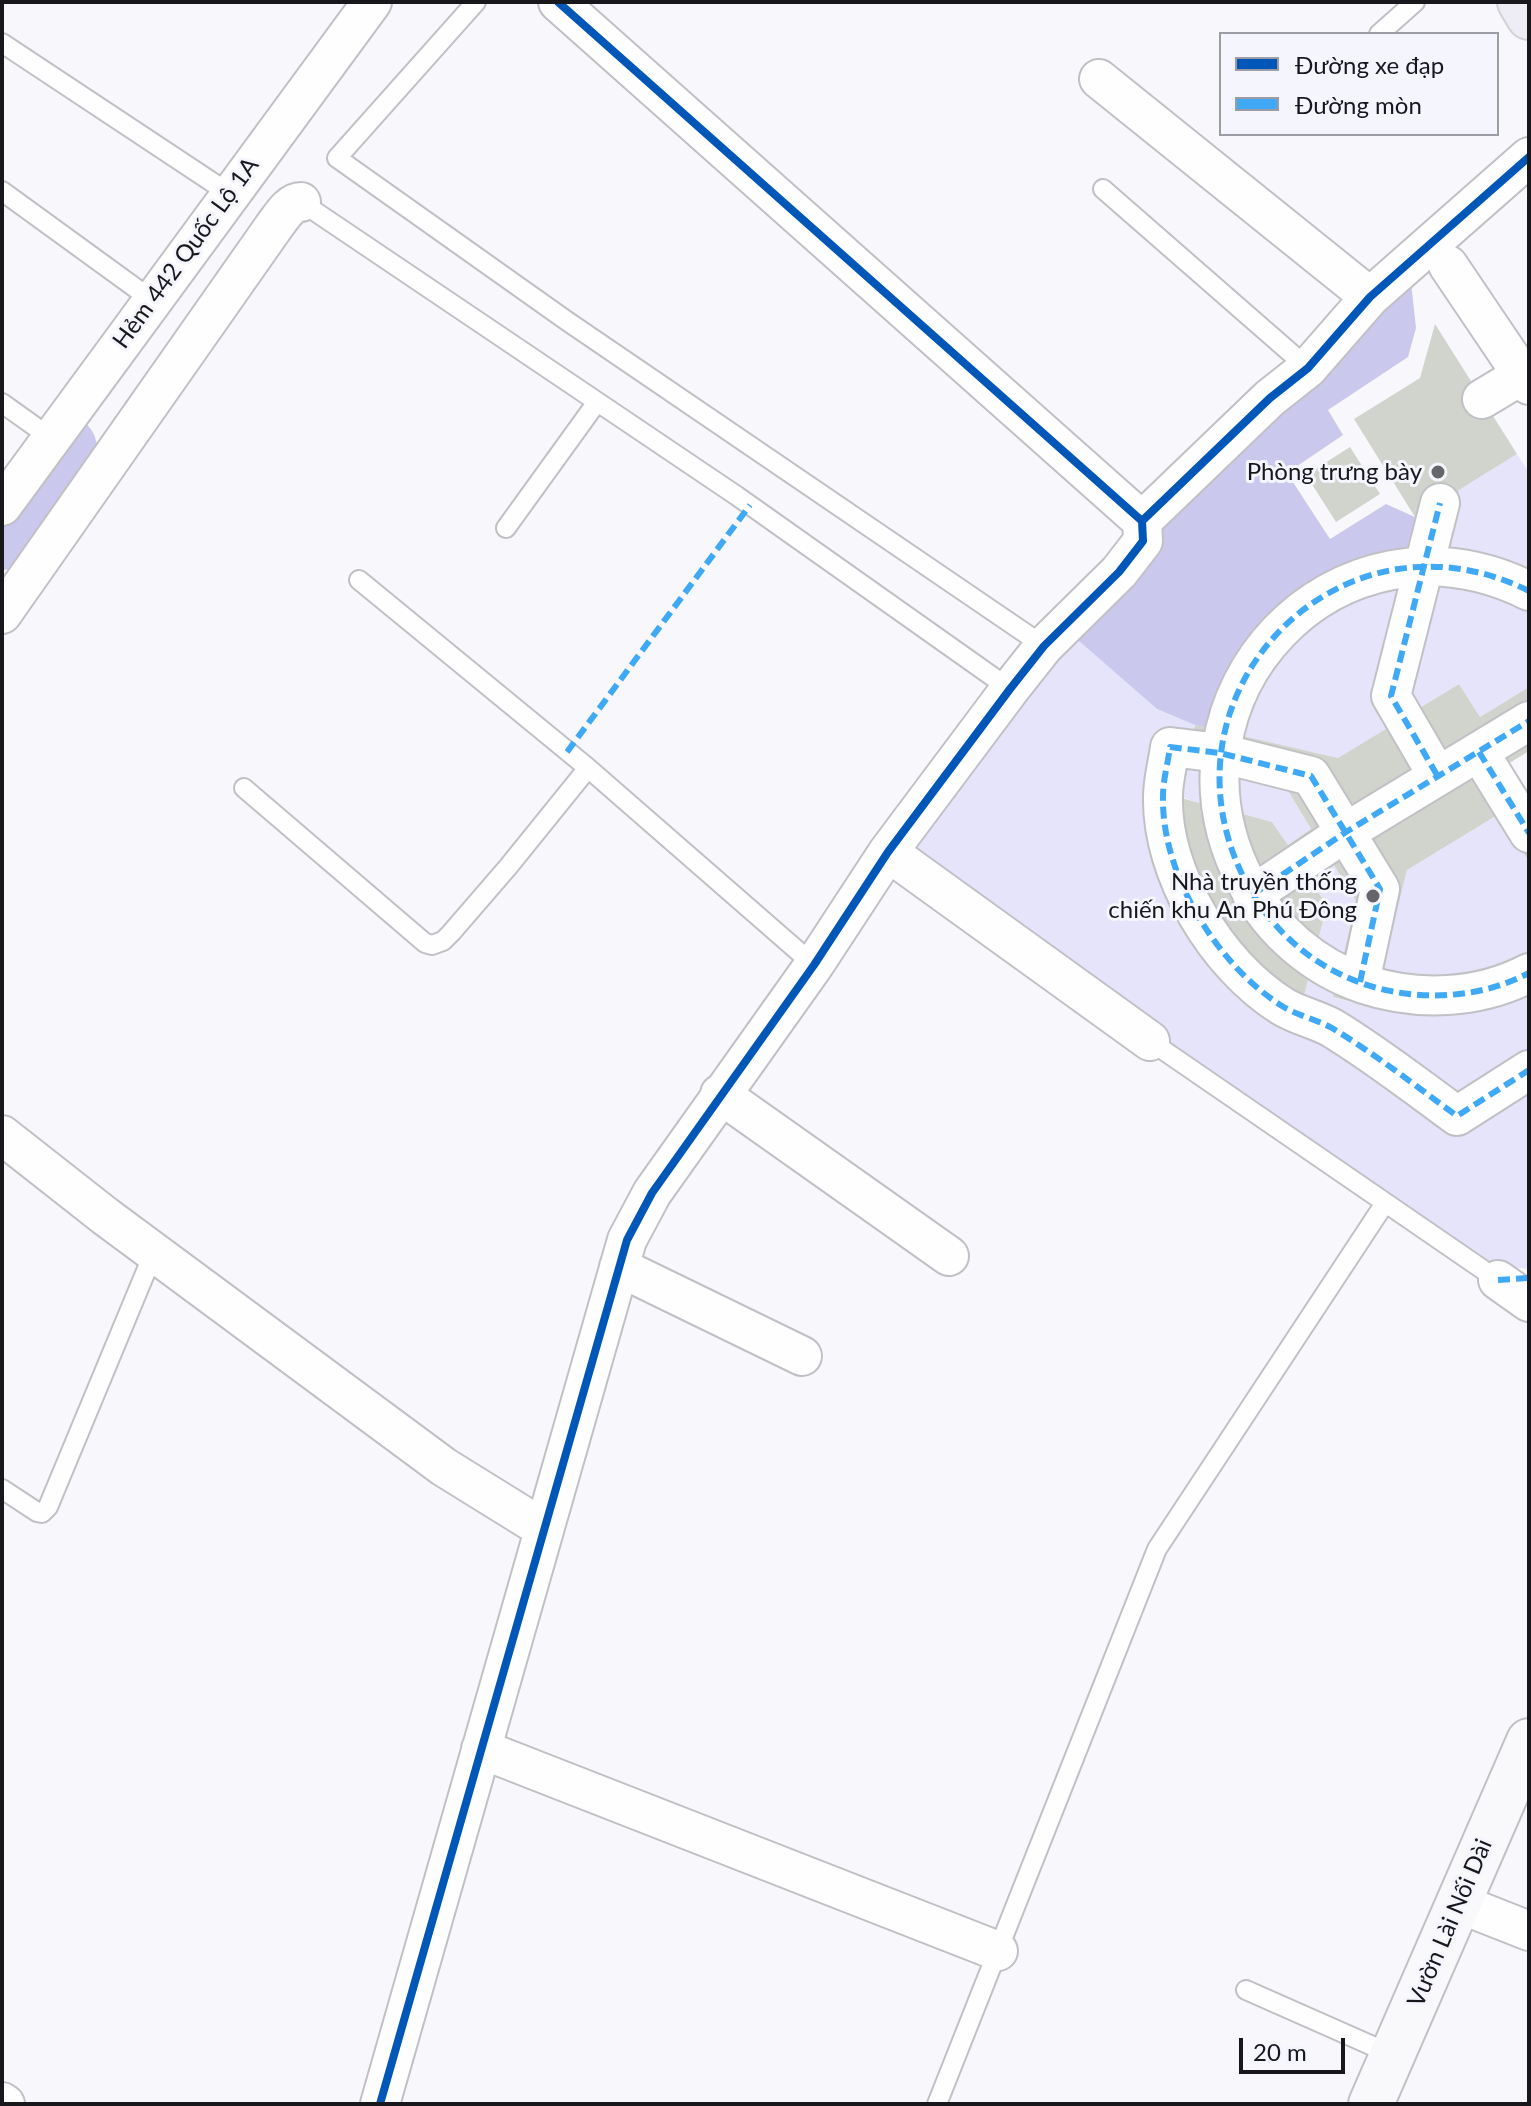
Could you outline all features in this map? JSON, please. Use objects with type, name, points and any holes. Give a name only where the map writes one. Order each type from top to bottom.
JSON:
[{"type":"highway","points":[[1520,2],[1529,17]]},
{"type":"street","name":"Hẻm 442 Quốc Lộ 1A","points":[[2,506],[372,2]]},
{"type":"street","points":[[380,2104],[627,1240],[652,1193],[814,965],[888,852],[1044,646],[1119,572],[1143,541],[1142,521],[558,2]]},
{"type":"street","points":[[1099,79],[1370,297]]},
{"type":"street","points":[[1142,521],[1270,398],[1308,368],[1370,297],[1529,157]]},
{"type":"street","points":[[2,614],[266,236],[288,209],[301,202]]},
{"type":"street","points":[[1448,265],[1526,380],[1482,399]]},
{"type":"street","points":[[1437,775],[1391,696],[1440,503]]},
{"type":"street","points":[[1529,591],[1497,577],[1473,571],[1424,567],[1356,580],[1315,601],[1279,630],[1251,667],[1227,721],[1218,776],[1222,821],[1228,843],[1252,895],[1294,944],[1326,967],[1360,982],[1412,995],[1448,995],[1484,989],[1529,973]]},
{"type":"street","points":[[1252,895],[1346,832],[1529,721]]},
{"type":"street","points":[[1360,982],[1380,889],[1311,776],[1220,753],[1170,747],[1163,797],[1171,852],[1203,926],[1248,981],[1284,1007],[1328,1026],[1457,1116],[1529,1070]]},
{"type":"street","points":[[1479,752],[1529,833]]},
{"type":"street","points":[[888,852],[1150,1041]]},
{"type":"street","points":[[720,1094],[949,1256]]},
{"type":"street","points":[[2,1135],[444,1467],[544,1529]]},
{"type":"street","points":[[619,1267],[802,1356]]},
{"type":"street","points":[[1513,1279],[1529,1302]]},
{"type":"street","name":"Vườn Lài Nối Dài","points":[[1371,2104],[1529,1741]]},
{"type":"street","points":[[481,1749],[998,1951]]},
{"type":"street","points":[[1458,1903],[1529,1931]]},
{"type":"lane","points":[[476,2],[337,158],[567,321],[1044,646]]},
{"type":"lane","points":[[1381,32],[1415,2]]},
{"type":"lane","points":[[2,43],[230,194]]},
{"type":"lane","points":[[1103,189],[1308,368]]},
{"type":"lane","points":[[2,191],[152,300]]},
{"type":"lane","points":[[301,202],[737,496],[1010,689]]},
{"type":"lane","points":[[506,528],[597,402]]},
{"type":"lane","points":[[2,403],[51,438]]},
{"type":"lane","points":[[359,580],[588,768],[814,965]]},
{"type":"lane","points":[[244,788],[425,943],[432,945],[443,941],[451,933],[588,768]]},
{"type":"lane","points":[[1150,1041],[1385,1203],[1513,1279]]},
{"type":"lane","points":[[937,2104],[1157,1549],[1385,1203]]},
{"type":"lane","points":[[2,1489],[37,1512],[42,1513],[48,1507],[154,1252]]},
{"type":"lane","points":[[1246,1990],[1393,2055]]},
{"type":"shaded area","points":[[1517,454],[1529,473],[1529,687],[1480,717],[1459,684],[1418,709],[1409,694],[1459,490]]},
{"type":"shaded area","points":[[1403,568],[1373,702],[1389,727],[1338,758],[1224,732],[1264,648]]},
{"type":"shaded area","points":[[1072,635],[1157,709],[1195,725],[1186,765],[1209,771],[1200,803],[1164,792],[1301,1009],[1308,979],[1336,983],[1333,997],[1355,1003],[1378,984],[1407,870],[1499,814],[1529,863],[1529,1269],[1484,1261],[900,853]]},
{"type":"shaded area","points":[[1232,777],[1287,789],[1311,829],[1288,845],[1272,822],[1225,809]]},
{"type":"shaded area","points":[[1334,865],[1356,901],[1342,961],[1314,956],[1327,905],[1311,882]]},
{"type":"water","points":[[1411,282],[1416,328],[1408,357],[1328,410],[1343,435],[1287,473],[1330,539],[1386,504],[1415,517],[1403,568],[1335,590],[1224,732],[1195,725],[1157,709],[1072,635],[1166,512]]},
{"type":"building","points":[[1435,324],[1517,454],[1459,490],[1409,694],[1418,709],[1459,684],[1480,717],[1529,687],[1529,751],[1508,764],[1529,799],[1529,862],[1499,814],[1407,870],[1373,1007],[1333,997],[1336,983],[1308,979],[1301,1009],[1201,904],[1173,796],[1200,803],[1209,771],[1186,765],[1195,725],[1338,758],[1389,727],[1373,702],[1415,517],[1354,419],[1420,378]],"holes":[[[1232,777],[1287,789],[1311,829],[1288,845],[1272,822],[1225,809]],[[1334,865],[1356,901],[1342,961],[1314,956],[1327,905],[1311,882]]]},
{"type":"building","points":[[1350,447],[1380,494],[1336,522],[1306,475]]},
{"type":"waterway","points":[[2,538],[65,448]]},
{"type":"marked path","points":[[1437,775],[1391,696],[1440,503]]},
{"type":"marked path","points":[[567,752],[750,505]]},
{"type":"marked path","points":[[1529,591],[1458,569],[1390,570],[1329,593],[1279,632],[1242,684],[1222,746],[1223,814],[1247,884],[1282,932],[1312,957],[1346,977],[1406,994],[1469,993],[1510,982],[1529,973]]},
{"type":"marked path","points":[[1252,895],[1346,832],[1529,721]]},
{"type":"marked path","points":[[1360,982],[1380,889],[1311,776],[1220,753],[1170,747],[1163,796],[1165,826],[1172,856],[1197,915],[1215,942],[1258,988],[1282,1006],[1348,1038],[1457,1116],[1529,1070]]},
{"type":"marked path","points":[[1479,752],[1529,833]]},
{"type":"marked path","points":[[1498,1280],[1529,1278]]},
{"type":"cycle path","points":[[558,2],[1142,521]]},
{"type":"cycle path","points":[[380,2104],[627,1240],[652,1193],[814,965],[888,852],[1010,689],[1044,646],[1119,572],[1143,541],[1142,521],[1270,398],[1308,368],[1370,297],[1529,157]]},
{"type":"place","name":"Phòng trưng bày","points":[[1438,472]]},
{"type":"place","name":"Nhà truyền thống chiến khu An Phú Đông","points":[[1373,896]]}]
